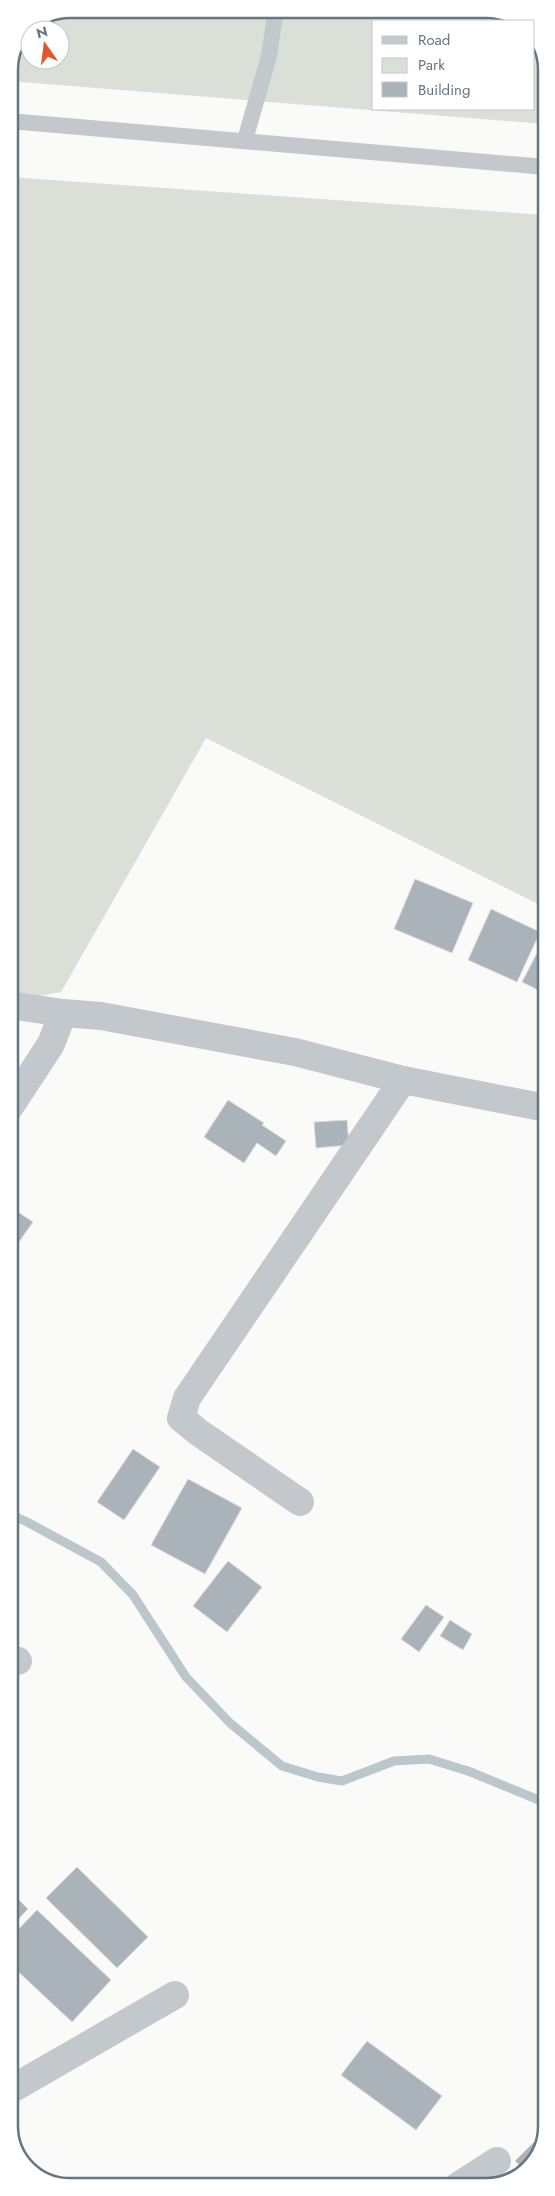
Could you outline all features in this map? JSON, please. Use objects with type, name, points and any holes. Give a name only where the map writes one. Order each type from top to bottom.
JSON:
[{"type":"street","points":[[18,1006],[101,1016],[295,1052],[403,1080],[538,1106]]},
{"type":"street","points":[[18,1094],[51,1044],[63,1012]]},
{"type":"street","points":[[300,1502],[198,1432],[181,1418],[187,1398],[403,1080]]},
{"type":"street","points":[[18,2085],[175,1995]]},
{"type":"street","points":[[470,2178],[497,2161]]},
{"type":"lane","points":[[245,140],[269,56],[275,18]]},
{"type":"lane","points":[[18,122],[538,166]]},
{"type":"green space","points":[[59,18],[496,18],[502,20],[372,20],[372,110],[535,110],[535,53],[538,70],[538,123],[18,82],[18,59],[20,53],[20,70],[70,70],[70,20],[53,20]]},
{"type":"green space","points":[[18,178],[538,215],[538,904],[206,738],[61,992],[34,997],[18,996]]},
{"type":"building","points":[[415,879],[473,903],[452,953],[394,929]]},
{"type":"building","points":[[491,909],[538,931],[538,936],[517,982],[468,960]]},
{"type":"building","points":[[538,951],[538,990],[522,982]]},
{"type":"building","points":[[228,1100],[264,1123],[262,1125],[286,1141],[276,1156],[257,1143],[244,1163],[204,1137]]},
{"type":"building","points":[[347,1120],[349,1145],[316,1148],[314,1122]]},
{"type":"building","points":[[18,1212],[33,1222],[18,1243]]},
{"type":"building","points":[[133,1449],[160,1467],[124,1520],[97,1502]]},
{"type":"building","points":[[188,1479],[242,1508],[205,1574],[151,1545]]},
{"type":"building","points":[[228,1561],[262,1587],[227,1632],[193,1606]]},
{"type":"building","points":[[426,1605],[444,1617],[419,1652],[401,1639]]},
{"type":"building","points":[[450,1620],[472,1634],[463,1650],[440,1636]]},
{"type":"building","points":[[77,1867],[148,1937],[117,1968],[46,1898]]},
{"type":"building","points":[[18,1899],[28,1909],[18,1920]]},
{"type":"building","points":[[37,1910],[111,1980],[72,2022],[18,1971],[18,1930]]},
{"type":"building","points":[[367,2041],[442,2096],[416,2130],[341,2075]]},
{"type":"building","points":[[536,2140],[527,2158],[520,2166],[515,2161]]},
{"type":"waterway","points":[[18,1518],[101,1562],[133,1595],[186,1677],[230,1723],[282,1766],[318,1777],[342,1781],[394,1761],[429,1759],[468,1771],[538,1800]]}]
